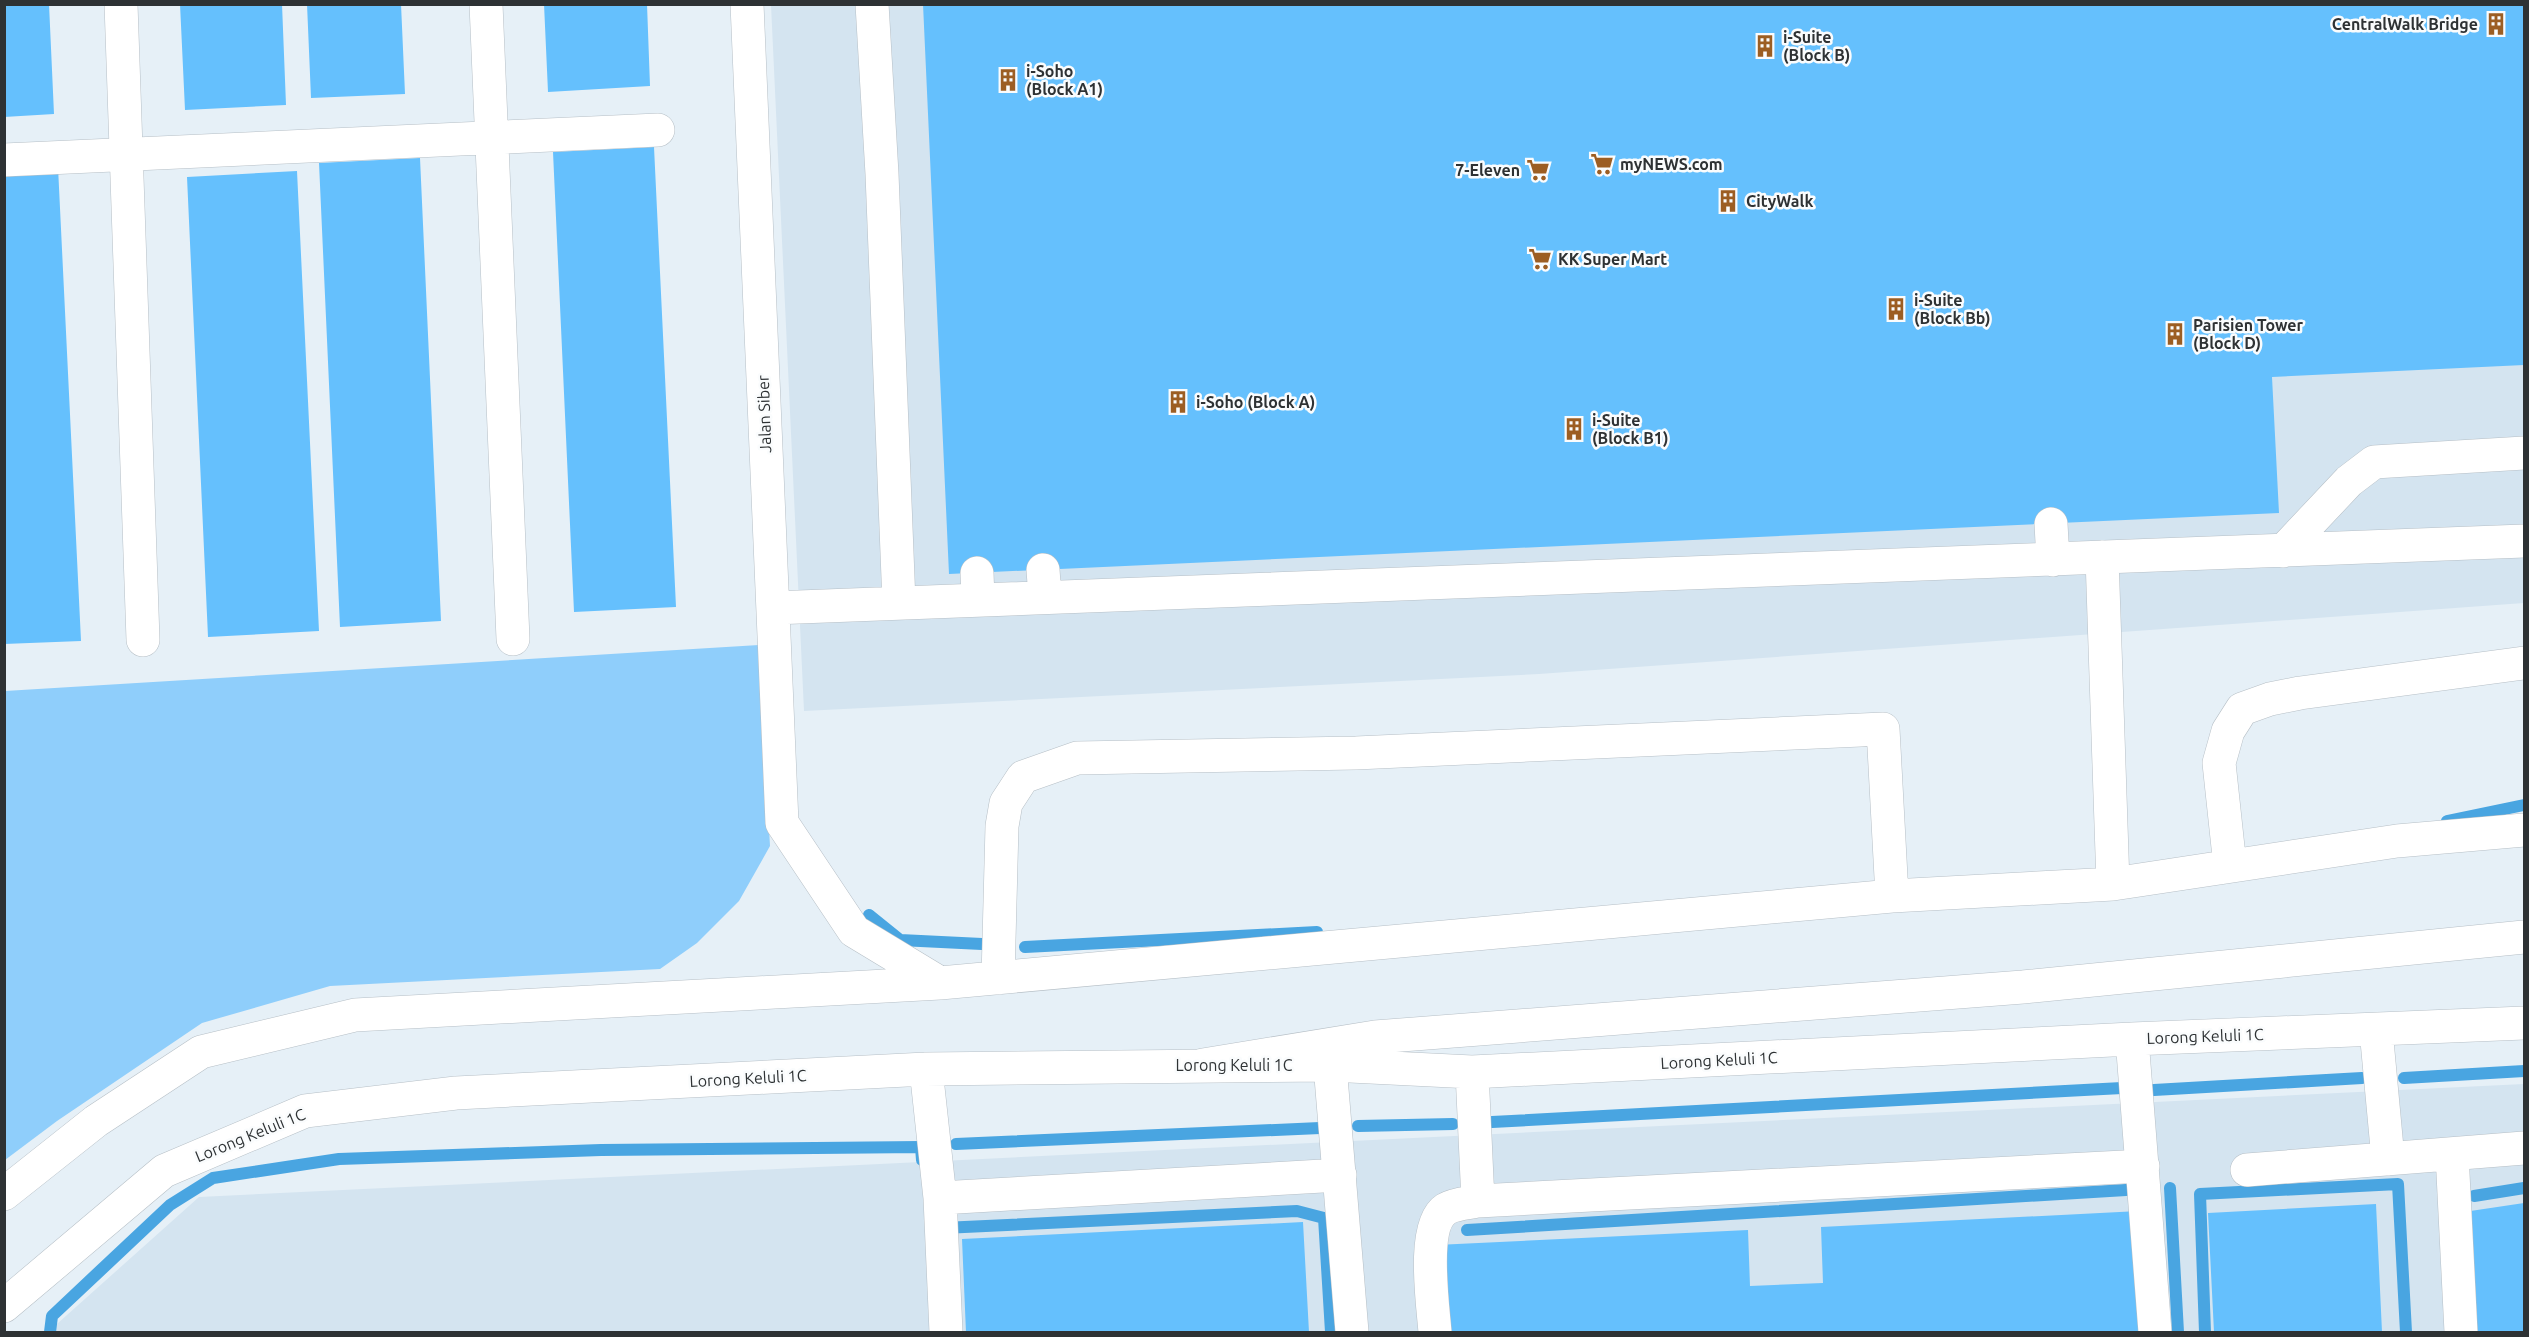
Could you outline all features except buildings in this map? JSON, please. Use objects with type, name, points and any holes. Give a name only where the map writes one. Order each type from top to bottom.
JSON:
[{"type":"main road","points":[[121,4],[144,640]]},
{"type":"main road","points":[[486,4],[513,639]]},
{"type":"main road","name":"Jalan Siber","points":[[747,4],[782,823],[854,931],[940,983]]},
{"type":"main road","points":[[872,4],[883,186],[899,603]]},
{"type":"main road","points":[[4,160],[658,130]]},
{"type":"main road","points":[[2283,550],[2349,481],[2374,462],[2524,453]]},
{"type":"main road","points":[[2051,524],[2053,560]]},
{"type":"main road","points":[[772,608],[899,603],[978,586],[2053,560],[2524,542]]},
{"type":"main road","points":[[2102,557],[2113,884]]},
{"type":"main road","points":[[2230,866],[2219,763],[2228,731],[2242,709],[2270,699],[2300,693],[2524,663]]},
{"type":"main road","points":[[998,978],[1002,826],[1006,803],[1023,777],[1077,758],[1356,753],[1883,729],[1892,896]]},
{"type":"main road","points":[[4,1194],[96,1121],[201,1052],[355,1015],[940,983],[1892,896],[2113,884],[2397,841],[2524,817]]},
{"type":"main road","points":[[2397,841],[2524,830]]},
{"type":"main road","points":[[1203,1065],[1376,1037],[2023,987],[2524,937]]},
{"type":"main road","name":"Lorong Keluli 1C","points":[[4,1306],[164,1171],[305,1111],[456,1093],[926,1069],[1330,1065],[1472,1072],[2132,1039],[2524,1023]]},
{"type":"main road","points":[[2376,1030],[2388,1159]]},
{"type":"main road","points":[[2132,1039],[2155,1332]]},
{"type":"main road","points":[[1330,1065],[1352,1332]]},
{"type":"main road","points":[[926,1069],[940,1198],[946,1332]]},
{"type":"main road","points":[[1472,1072],[1478,1201]]},
{"type":"main road","points":[[2247,1170],[2524,1148]]},
{"type":"main road","points":[[2452,1154],[2461,1332]]},
{"type":"main road","points":[[1435,1332],[1431,1240],[1437,1220],[1446,1209],[1478,1201],[2143,1166]]},
{"type":"main road","points":[[940,1198],[1340,1175]]},
{"type":"shaded area","name":"CityWalk","points":[[771,5],[2524,5],[2524,603],[1539,674],[804,711]]},
{"type":"shaded area","points":[[759,645],[770,846],[739,901],[697,943],[660,969],[330,986],[202,1023],[57,1121],[5,1160],[5,691]]},
{"type":"shaded area","points":[[2524,1084],[2524,1332],[48,1332],[199,1197]]},
{"type":"waterway","points":[[2447,821],[2524,805]]},
{"type":"waterway","points":[[869,915],[900,940],[982,944]]},
{"type":"waterway","points":[[1025,947],[1317,932]]},
{"type":"waterway","points":[[2404,1078],[2524,1071]]},
{"type":"waterway","points":[[2154,1090],[2362,1078]]},
{"type":"waterway","points":[[1492,1122],[2122,1088]]},
{"type":"waterway","points":[[1358,1126],[1453,1124]]},
{"type":"waterway","points":[[956,1144],[1320,1128]]},
{"type":"waterway","points":[[50,1332],[52,1316],[170,1205],[213,1178],[339,1159],[601,1150],[921,1147],[922,1160]]},
{"type":"waterway","points":[[2205,1332],[2200,1194],[2398,1184],[2406,1332]]},
{"type":"waterway","points":[[2170,1188],[2178,1332]]},
{"type":"waterway","points":[[2474,1196],[2524,1188]]},
{"type":"waterway","points":[[1467,1230],[2126,1190]]},
{"type":"waterway","points":[[943,1228],[1297,1211],[1324,1218],[1331,1332]]},
{"type":"place","name":"CentralWalk Bridge","points":[[2496,24]]},
{"type":"place","name":"i-Suite (Block B)","points":[[1765,46]]},
{"type":"place","name":"i-Soho (Block A1)","points":[[1008,80]]},
{"type":"place","name":"myNEWS.com","points":[[1602,164]]},
{"type":"place","name":"7-Eleven","points":[[1538,170]]},
{"type":"place","name":"CityWalk","points":[[1728,201]]},
{"type":"place","name":"KK Super Mart","points":[[1540,259]]},
{"type":"place","name":"i-Suite (Block Bb)","points":[[1896,309]]},
{"type":"place","name":"Parisien Tower (Block D)","points":[[2175,334]]},
{"type":"place","name":"i-Soho (Block A)","points":[[1178,402]]},
{"type":"place","name":"i-Suite (Block B1)","points":[[1574,429]]}]
